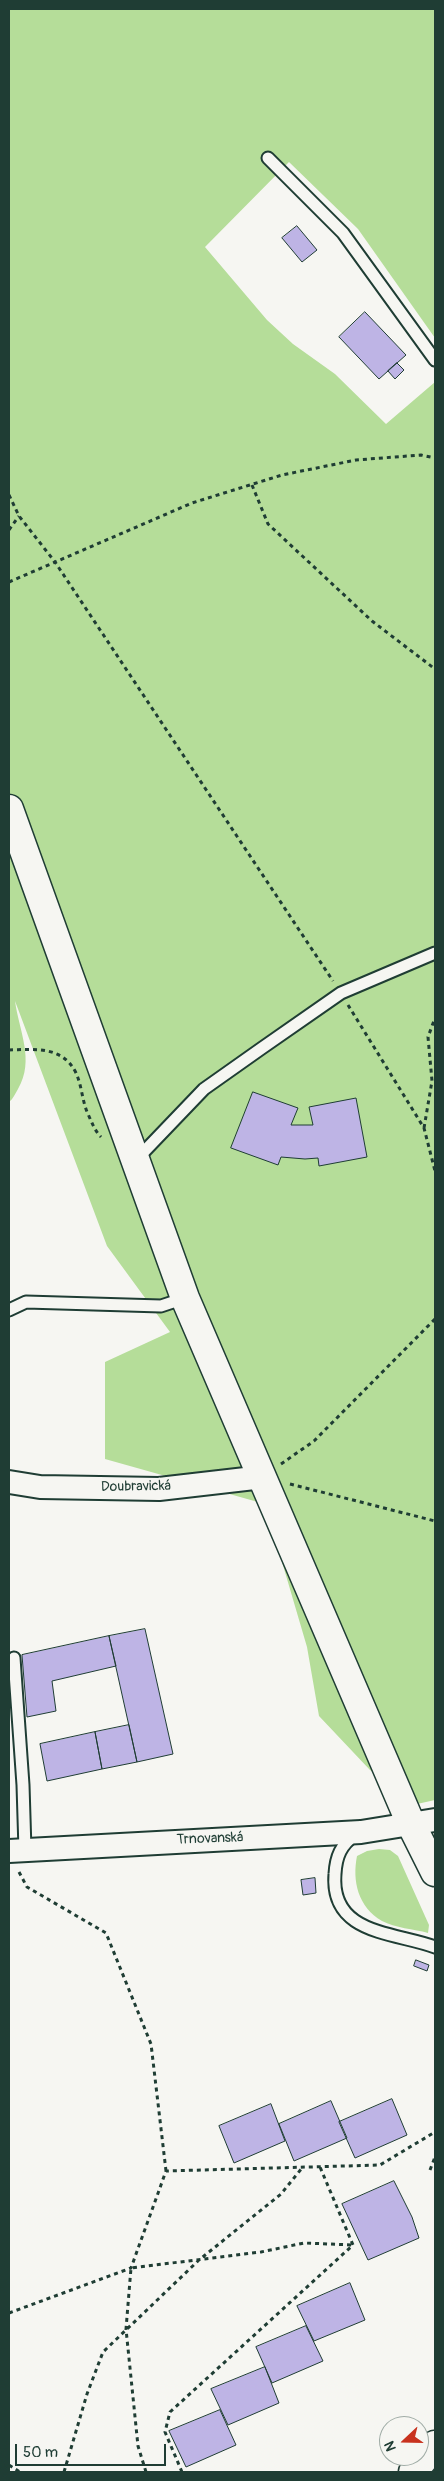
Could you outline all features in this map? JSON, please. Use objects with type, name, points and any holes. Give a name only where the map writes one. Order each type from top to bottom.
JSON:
[{"type":"street","points":[[9,809],[186,1298],[262,1477],[423,1822],[435,1872]]},
{"type":"street","name":"Doubravická","points":[[9,1482],[40,1487],[159,1488],[262,1477]]},
{"type":"street","name":"Trnovanská","points":[[17,1855],[361,1832],[423,1822]]},
{"type":"street","points":[[412,2472],[435,2445]]},
{"type":"lane","points":[[268,158],[344,233],[435,360]]},
{"type":"lane","points":[[135,1161],[204,1089],[341,993],[435,953]]},
{"type":"lane","points":[[9,1310],[26,1302],[161,1306],[186,1298]]},
{"type":"lane","points":[[14,1658],[24,1785],[17,1855]]},
{"type":"lane","points":[[361,1832],[344,1843],[338,1856],[334,1880],[342,1906],[351,1918],[364,1927],[435,1947]]},
{"type":"path","points":[[9,582],[192,503],[282,475],[356,460],[421,455],[435,458]]},
{"type":"path","points":[[252,485],[268,524],[372,622],[435,669]]},
{"type":"path","points":[[9,495],[19,516],[55,562],[341,993],[424,1128],[435,1171]]},
{"type":"path","points":[[9,530],[19,516]]},
{"type":"path","points":[[424,1128],[432,1081],[428,1037],[435,1018]]},
{"type":"path","points":[[9,1050],[43,1049],[63,1056],[76,1073],[85,1106],[96,1132],[103,1139]]},
{"type":"path","points":[[262,1477],[314,1441],[435,1319]]},
{"type":"path","points":[[262,1477],[435,1521]]},
{"type":"path","points":[[17,1855],[27,1887],[106,1934],[151,2044],[166,2171],[131,2268],[126,2329],[138,2446],[146,2472]]},
{"type":"path","points":[[166,2171],[380,2165],[435,2132]]},
{"type":"path","points":[[430,2170],[435,2157]]},
{"type":"path","points":[[320,2167],[354,2245]]},
{"type":"path","points":[[64,2472],[87,2394],[103,2352],[199,2260],[281,2194],[302,2168]]},
{"type":"path","points":[[9,2313],[131,2268],[261,2252],[304,2243],[354,2245]]},
{"type":"path","points":[[182,2472],[165,2432],[170,2412],[354,2245]]},
{"type":"path","points":[[9,2466],[20,2472]]},
{"type":"green space","points":[[9,9],[435,9],[435,338],[358,229],[289,162],[205,247],[267,320],[293,344],[335,374],[386,424],[435,382],[435,1800],[417,1804],[370,1770],[319,1716],[307,1647],[265,1504],[105,1459],[105,1362],[170,1332],[107,1246],[15,1001],[26,1056],[23,1078],[9,1102]]},
{"type":"green space","points":[[390,1850],[398,1856],[429,1925],[428,1933],[399,1927],[382,1921],[362,1901],[355,1875],[357,1856],[367,1851]]},
{"type":"building","points":[[297,226],[317,250],[302,262],[282,238]]},
{"type":"building","points":[[365,312],[406,355],[379,379],[339,337]]},
{"type":"building","points":[[397,363],[404,370],[395,379],[388,371]]},
{"type":"building","points":[[253,1092],[298,1108],[291,1125],[313,1125],[309,1107],[356,1098],[367,1157],[319,1166],[318,1158],[281,1157],[278,1165],[231,1148]]},
{"type":"building","points":[[145,1629],[173,1754],[137,1762],[109,1636]]},
{"type":"building","points":[[109,1636],[116,1666],[52,1681],[56,1711],[27,1717],[22,1655]]},
{"type":"building","points":[[129,1725],[137,1762],[102,1769],[95,1732]]},
{"type":"building","points":[[95,1732],[102,1769],[47,1781],[40,1744]]},
{"type":"building","points":[[315,1878],[316,1893],[303,1895],[301,1880]]},
{"type":"building","points":[[416,1960],[429,1965],[427,1971],[414,1966]]},
{"type":"building","points":[[392,2099],[407,2135],[355,2158],[339,2122]]},
{"type":"building","points":[[331,2101],[347,2138],[294,2161],[279,2124]]},
{"type":"building","points":[[271,2104],[285,2141],[234,2163],[219,2126]]},
{"type":"building","points":[[394,2181],[412,2217],[419,2238],[368,2260],[342,2204]]},
{"type":"building","points":[[350,2283],[365,2320],[314,2341],[297,2306]]},
{"type":"building","points":[[306,2326],[323,2361],[272,2383],[256,2347]]},
{"type":"building","points":[[265,2367],[279,2403],[228,2425],[211,2389]]},
{"type":"building","points":[[220,2410],[236,2445],[186,2467],[169,2431]]}]
